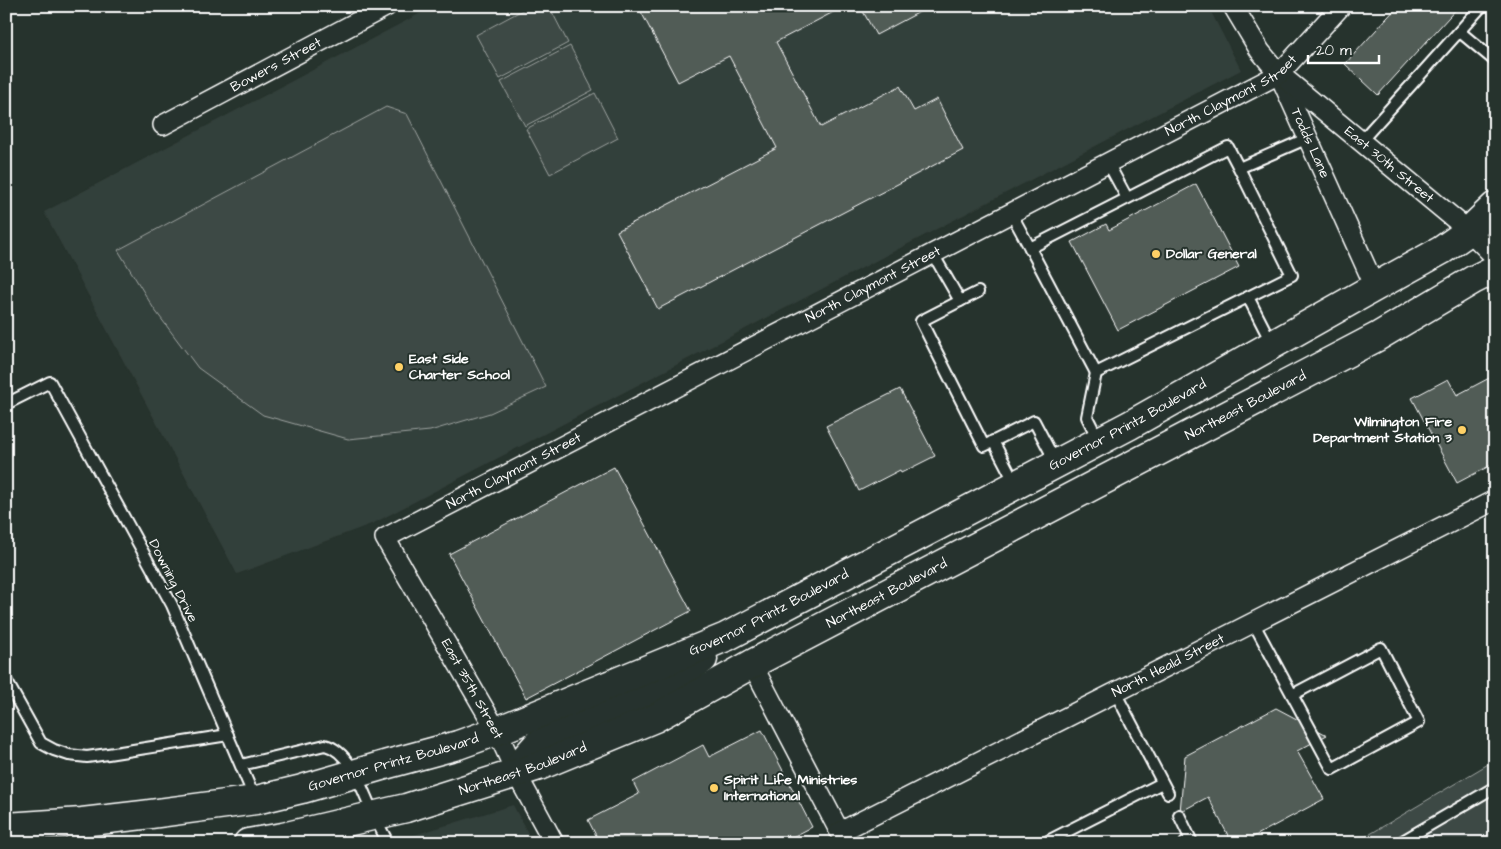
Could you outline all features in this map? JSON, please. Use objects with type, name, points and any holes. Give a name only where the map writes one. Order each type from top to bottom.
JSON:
[{"type":"main road","points":[[1469,231],[1495,206]]},
{"type":"main road","name":"Governor Printz Boulevard","points":[[6,828],[71,833],[143,815],[256,800],[458,745],[497,731],[726,637],[1099,441],[1442,250],[1469,231]]},
{"type":"main road","name":"Northeast Boulevard","points":[[248,843],[374,816],[475,788],[540,766],[655,718],[752,664],[1377,337],[1495,269]]},
{"type":"main road","points":[[516,773],[526,757],[542,739],[662,688],[706,657],[726,637]]},
{"type":"street","name":"Bowers Street","points":[[163,125],[387,6]]},
{"type":"street","name":"Todds Lane","points":[[1233,6],[1260,51],[1279,74],[1375,287]]},
{"type":"street","name":"North Claymont Street","points":[[385,538],[1279,74],[1341,6]]},
{"type":"street","name":"East 30th Street","points":[[1279,74],[1469,231],[1495,257]]},
{"type":"street","name":"North Heald Street","points":[[843,837],[1116,692],[1495,500]]},
{"type":"street","name":"East 35th Street","points":[[385,538],[497,731],[516,773],[554,843]]},
{"type":"street","points":[[752,664],[843,837]]},
{"type":"lane","points":[[1361,141],[1482,6]]},
{"type":"lane","points":[[1460,32],[1495,60]]},
{"type":"lane","points":[[1239,168],[1308,138]]},
{"type":"lane","points":[[1030,248],[1228,147],[1292,275],[1096,373]]},
{"type":"lane","points":[[1108,163],[1127,198]]},
{"type":"lane","points":[[1011,213],[1096,373],[1087,416],[1099,441]]},
{"type":"lane","points":[[933,254],[960,301]]},
{"type":"lane","points":[[978,292],[921,321],[984,446],[1034,421],[1057,463]]},
{"type":"lane","points":[[1248,297],[1272,345]]},
{"type":"lane","name":"Downing Drive","points":[[6,404],[50,382],[172,605],[256,800]]},
{"type":"lane","points":[[993,442],[1016,485]]},
{"type":"lane","points":[[1253,622],[1332,769],[1419,722],[1381,648],[1292,694]]},
{"type":"lane","points":[[6,680],[41,743],[69,755],[87,757],[228,735]]},
{"type":"lane","points":[[1116,692],[1168,793]]},
{"type":"lane","points":[[241,765],[325,745],[334,747],[356,773],[374,816],[388,843]]},
{"type":"lane","points":[[1049,843],[1048,841],[1162,783]]},
{"type":"lane","points":[[1399,843],[1411,840],[1495,787]]},
{"type":"lane","points":[[1179,816],[1191,840],[1185,843]]},
{"type":"shaded area","name":"East Side Charter School","points":[[434,6],[1208,6],[1241,70],[374,523],[237,574],[44,212]]},
{"type":"shaded area","points":[[530,6],[549,6],[568,43],[500,79],[476,35]]},
{"type":"shaded area","points":[[570,46],[593,90],[525,126],[501,82]]},
{"type":"shaded area","points":[[595,93],[618,138],[550,174],[526,129]]},
{"type":"shaded area","points":[[386,107],[407,114],[546,387],[490,413],[430,431],[348,439],[263,415],[198,368],[154,309],[118,250]]},
{"type":"shaded area","points":[[1495,760],[1495,843],[1355,843]]},
{"type":"shaded area","points":[[513,805],[533,843],[388,843]]},
{"type":"building","points":[[638,6],[845,6],[776,42],[821,127],[900,86],[914,111],[937,99],[963,150],[658,309],[617,231],[777,148],[729,56],[678,82]]},
{"type":"building","points":[[860,6],[931,6],[876,35]]},
{"type":"building","points":[[1398,6],[1459,6],[1378,95],[1345,64]]},
{"type":"building","name":"Dollar General","points":[[1196,184],[1239,267],[1118,330],[1072,242],[1106,224],[1109,230]]},
{"type":"building","name":"Wilmington Fire Department Station 3","points":[[1495,375],[1495,463],[1457,483],[1412,398],[1448,379],[1457,395]]},
{"type":"building","points":[[900,389],[935,456],[901,473],[900,470],[859,491],[826,426]]},
{"type":"building","points":[[614,467],[691,611],[526,698],[449,554]]},
{"type":"building","points":[[1276,708],[1327,735],[1297,751],[1324,799],[1242,843],[1232,843],[1208,797],[1180,812],[1185,756]]},
{"type":"building","name":"Spirit Life Ministries International","points":[[762,730],[812,827],[781,843],[600,843],[588,820],[639,794],[633,782],[703,745],[709,757]]},
{"type":"place","name":"Dollar General","points":[[1156,254]]},
{"type":"place","name":"East Side Charter School","points":[[399,367]]},
{"type":"place","name":"Wilmington Fire Department Station 3","points":[[1462,430]]},
{"type":"place","name":"Spirit Life Ministries International","points":[[714,788]]}]
